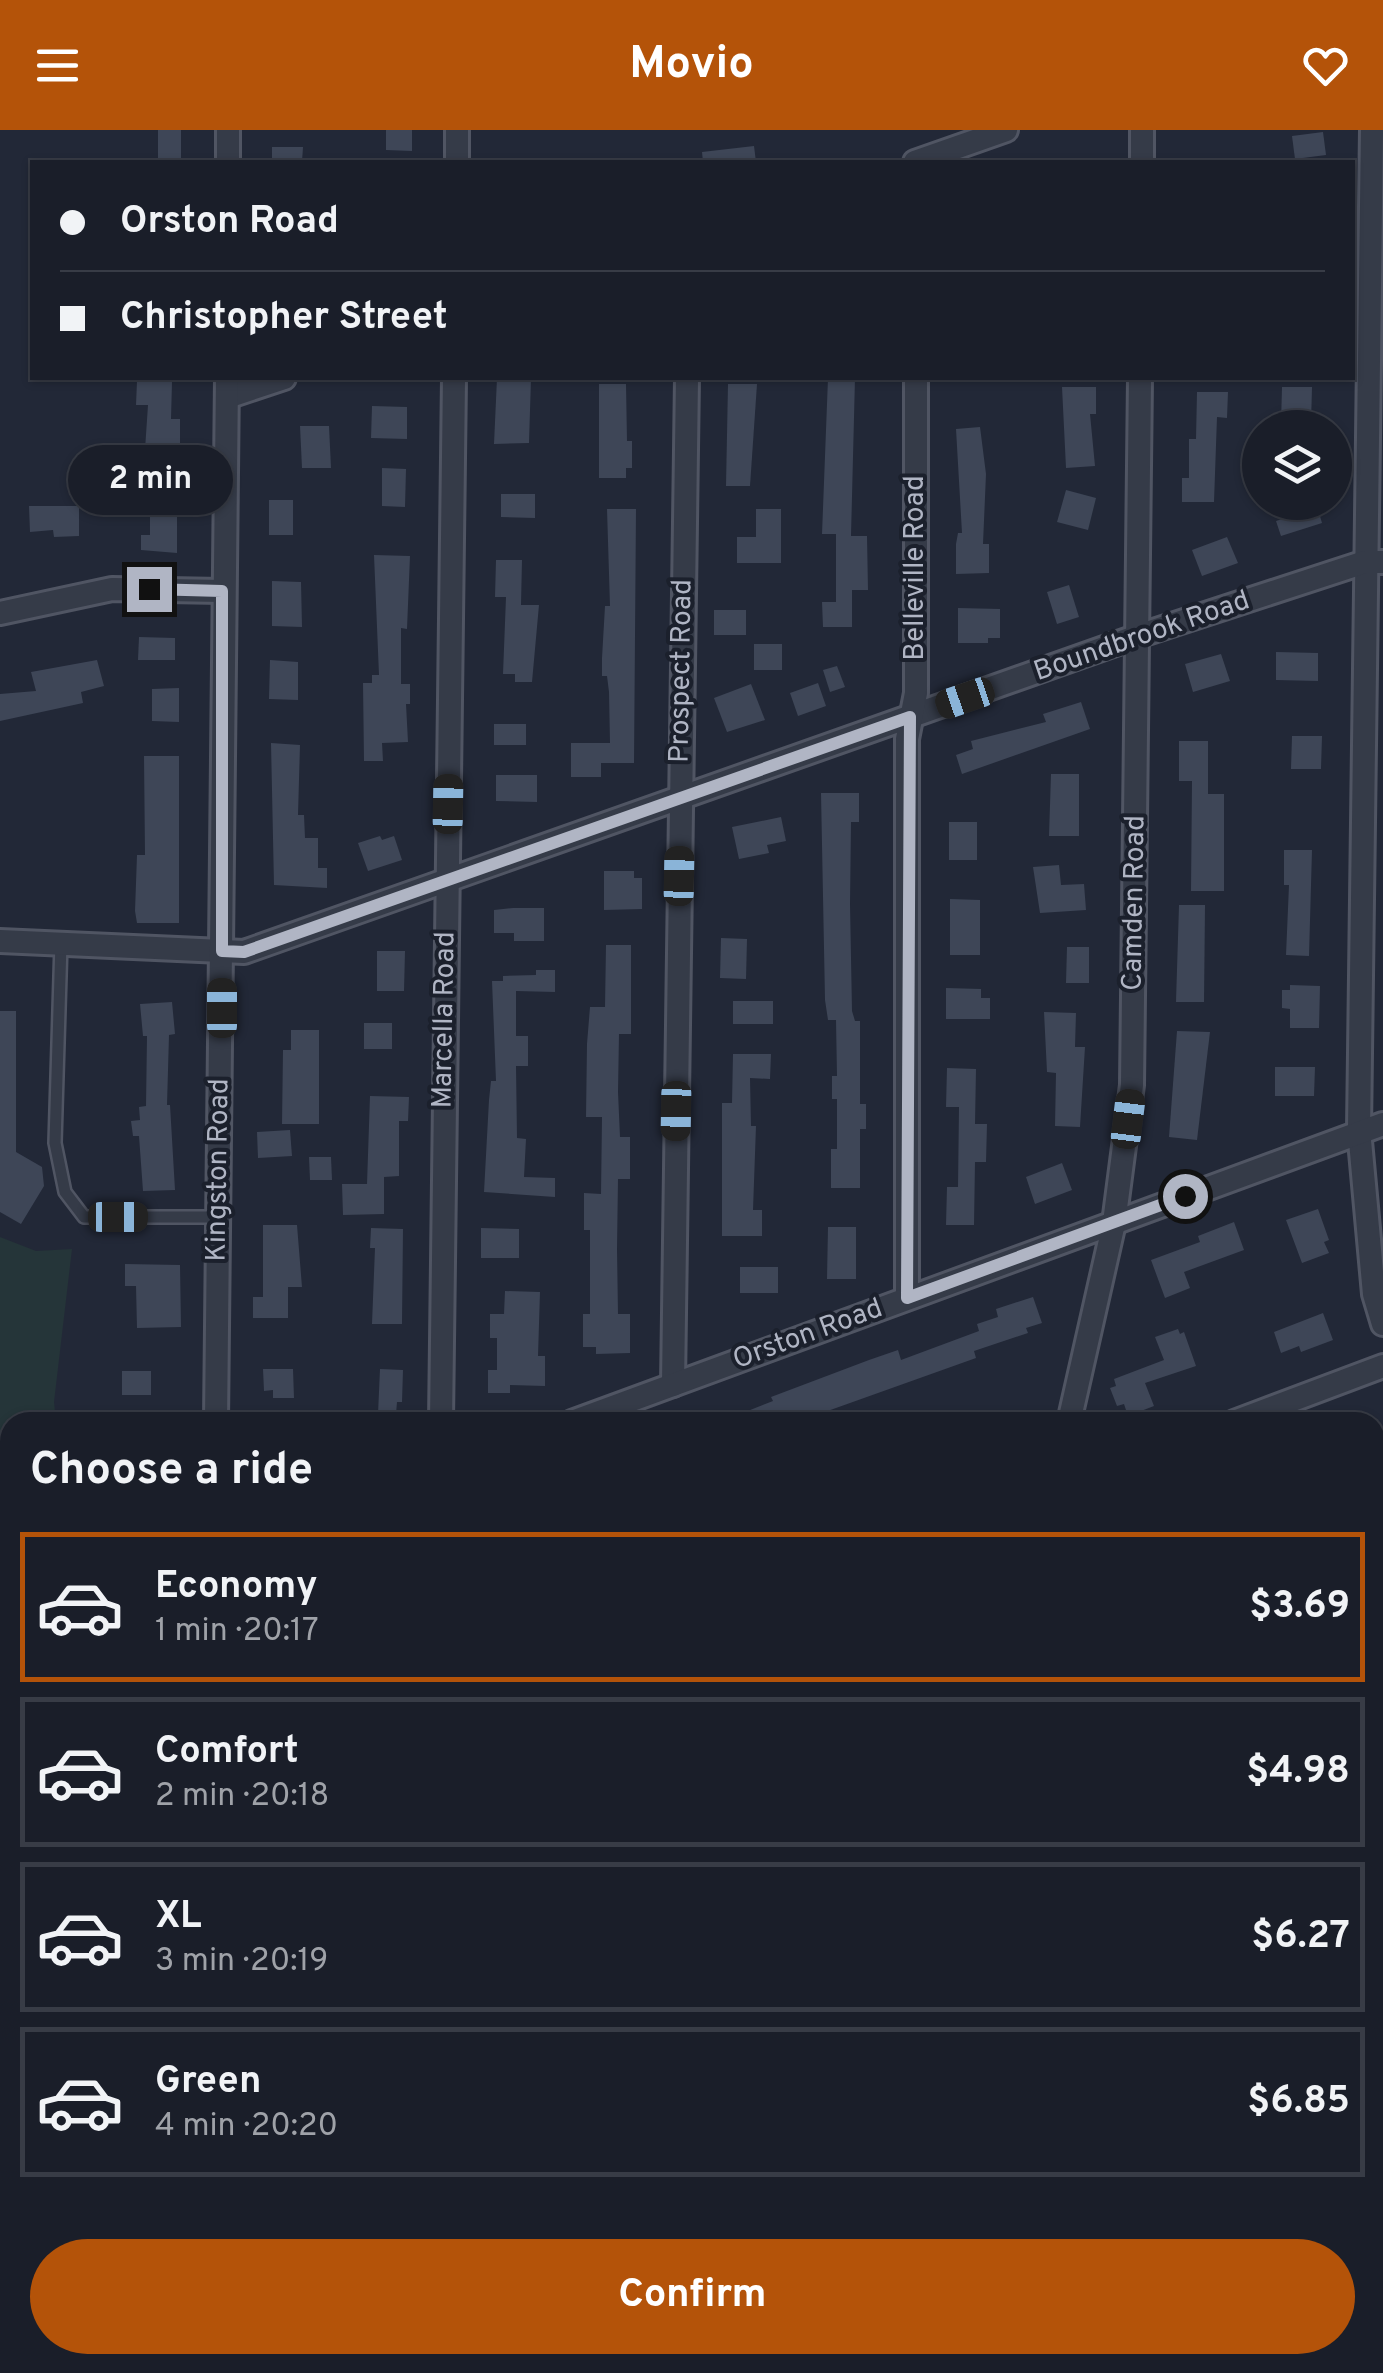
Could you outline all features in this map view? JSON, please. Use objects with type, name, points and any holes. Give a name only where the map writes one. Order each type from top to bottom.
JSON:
[{"type":"street","points":[[228,130],[228,160]]},
{"type":"street","points":[[456,160],[457,130]]},
{"type":"street","points":[[922,160],[1006,130]]},
{"type":"street","points":[[1142,130],[1142,160]]},
{"type":"street","points":[[1372,130],[1376,330],[1374,562],[1359,1130],[1374,1294],[1383,1324]]},
{"type":"street","points":[[227,387],[271,380]]},
{"type":"street","name":"Marcella Road","points":[[441,1412],[454,380]]},
{"type":"street","name":"Prospect Road","points":[[673,1385],[687,380]]},
{"type":"street","name":"Belleville Road","points":[[907,1298],[910,717],[916,694],[916,380]]},
{"type":"street","name":"Camden Road","points":[[1071,1412],[1114,1223],[1132,1085],[1140,380]]},
{"type":"street","name":"Kingston Road","points":[[216,1412],[227,387]]},
{"type":"street","name":"Boundbrook Road","points":[[0,941],[244,952],[1138,636],[1374,562]]},
{"type":"street","points":[[0,613],[112,588],[222,591]]},
{"type":"street","name":"Orston Road","points":[[599,1412],[1383,1124]]},
{"type":"street","points":[[1261,1412],[1383,1366]]},
{"type":"lane","points":[[61,944],[55,1143],[65,1192],[84,1217],[218,1217]]},
{"type":"shaded area","points":[[0,1237],[36,1251],[72,1249],[55,1412],[0,1412]]},
{"type":"building","points":[[158,130],[181,130],[181,160],[158,160]]},
{"type":"building","points":[[386,130],[412,130],[412,151],[386,150]]},
{"type":"building","points":[[1323,132],[1326,155],[1295,159],[1292,136]]},
{"type":"building","points":[[754,146],[756,160],[703,160],[702,152]]},
{"type":"building","points":[[272,147],[303,147],[302,160],[272,160]]},
{"type":"building","points":[[497,380],[531,380],[529,443],[494,444]]},
{"type":"building","points":[[828,380],[855,380],[851,536],[867,536],[868,590],[852,590],[852,627],[823,627],[822,602],[836,602],[836,534],[822,534]]},
{"type":"building","points":[[137,381],[172,382],[171,419],[180,419],[180,444],[170,444],[170,516],[177,516],[177,553],[141,550],[141,535],[150,535],[150,494],[142,494],[148,405],[136,405]]},
{"type":"building","points":[[599,384],[626,384],[627,441],[632,441],[632,468],[626,468],[626,478],[599,478]]},
{"type":"building","points":[[728,384],[757,384],[750,486],[726,486]]},
{"type":"building","points":[[1062,387],[1096,387],[1096,414],[1090,414],[1095,466],[1066,468]]},
{"type":"building","points":[[1282,387],[1312,387],[1311,410],[1281,410]]},
{"type":"building","points":[[1197,392],[1228,392],[1227,418],[1217,417],[1214,502],[1182,502],[1182,478],[1189,478],[1189,439],[1196,439]]},
{"type":"building","points":[[372,406],[407,407],[407,439],[371,438]]},
{"type":"building","points":[[300,426],[329,426],[331,468],[302,468]]},
{"type":"building","points":[[980,427],[986,474],[983,544],[989,544],[989,573],[956,574],[956,544],[958,533],[962,533],[956,429]]},
{"type":"building","points":[[382,468],[406,469],[405,507],[382,506]]},
{"type":"building","points":[[1066,490],[1096,498],[1088,530],[1057,522]]},
{"type":"building","points":[[501,494],[535,494],[535,518],[501,517]]},
{"type":"building","points":[[269,500],[293,500],[293,535],[269,535]]},
{"type":"building","points":[[29,506],[79,506],[79,536],[54,537],[53,530],[30,532]]},
{"type":"building","points":[[607,509],[636,509],[634,763],[601,763],[601,777],[571,777],[571,743],[610,743],[609,692],[607,676],[602,676],[605,606],[610,606]]},
{"type":"building","points":[[756,509],[781,509],[781,563],[737,563],[737,537],[756,537]]},
{"type":"building","points":[[1321,520],[1322,523],[1281,536],[1276,521]]},
{"type":"building","points":[[1227,537],[1238,563],[1202,576],[1192,550]]},
{"type":"building","points":[[374,555],[410,556],[407,629],[401,628],[401,684],[410,684],[410,704],[406,704],[408,742],[382,743],[383,761],[364,761],[363,683],[372,683],[372,675],[379,675]]},
{"type":"building","points":[[496,560],[522,560],[521,605],[539,605],[532,682],[515,682],[515,674],[503,674],[506,597],[495,597]]},
{"type":"building","points":[[272,581],[301,582],[302,627],[272,626]]},
{"type":"building","points":[[1069,585],[1079,617],[1057,624],[1047,592]]},
{"type":"building","points":[[958,608],[1000,609],[1000,638],[988,638],[988,643],[958,643]]},
{"type":"building","points":[[714,610],[746,610],[746,635],[714,635]]},
{"type":"building","points":[[139,637],[175,638],[175,660],[138,660]]},
{"type":"building","points":[[754,644],[782,644],[782,670],[754,670]]},
{"type":"building","points":[[1276,652],[1318,653],[1318,681],[1276,680]]},
{"type":"building","points":[[1221,654],[1230,681],[1193,692],[1185,664]]},
{"type":"building","points":[[97,660],[104,686],[81,692],[83,703],[0,721],[0,694],[36,691],[31,672]]},
{"type":"building","points":[[270,660],[298,662],[298,700],[269,699]]},
{"type":"building","points":[[837,666],[845,687],[830,692],[823,670]]},
{"type":"building","points":[[818,683],[826,706],[798,716],[790,693]]},
{"type":"building","points":[[751,684],[765,720],[727,732],[714,698]]},
{"type":"building","points":[[179,688],[179,722],[152,721],[152,689]]},
{"type":"building","points":[[1081,702],[1090,729],[962,774],[956,755],[973,749],[971,741],[1046,722],[1043,714]]},
{"type":"building","points":[[494,724],[526,724],[526,745],[494,745]]},
{"type":"building","points":[[1292,736],[1322,736],[1321,769],[1291,769]]},
{"type":"building","points":[[1179,741],[1208,741],[1208,794],[1224,794],[1224,891],[1191,891],[1192,781],[1179,781]]},
{"type":"building","points":[[271,743],[300,745],[298,815],[304,815],[305,838],[318,838],[318,868],[327,868],[327,888],[274,885]]},
{"type":"building","points":[[144,756],[179,756],[179,923],[137,923],[137,855],[145,855]]},
{"type":"building","points":[[1051,774],[1079,774],[1079,836],[1049,836]]},
{"type":"building","points":[[496,775],[537,775],[537,802],[496,801]]},
{"type":"building","points":[[821,793],[859,793],[859,822],[851,822],[850,904],[852,1011],[855,1021],[860,1021],[860,1104],[866,1104],[866,1129],[860,1129],[860,1188],[831,1188],[831,1149],[837,1149],[837,1099],[832,1099],[832,1076],[837,1076],[836,1020],[828,1020],[825,1000]]},
{"type":"building","points":[[781,817],[786,841],[767,845],[769,853],[739,859],[732,827]]},
{"type":"building","points":[[949,822],[977,822],[977,860],[949,860]]},
{"type":"building","points":[[380,836],[382,840],[394,836],[402,860],[368,871],[358,843]]},
{"type":"building","points":[[1284,850],[1312,850],[1309,956],[1286,955],[1289,885],[1284,885]]},
{"type":"building","points":[[1059,865],[1061,885],[1084,884],[1086,910],[1040,913],[1033,867]]},
{"type":"building","points":[[604,871],[634,871],[634,878],[642,878],[642,909],[604,910]]},
{"type":"building","points":[[950,899],[980,900],[980,955],[950,955]]},
{"type":"building","points":[[1179,905],[1205,905],[1204,1002],[1176,1002]]},
{"type":"building","points":[[544,908],[544,941],[514,941],[514,933],[494,933],[494,910]]},
{"type":"building","points":[[721,938],[747,939],[746,979],[720,978]]},
{"type":"building","points":[[606,945],[631,945],[631,1034],[619,1034],[618,1092],[620,1137],[630,1137],[630,1179],[618,1179],[617,1249],[618,1314],[630,1314],[630,1353],[596,1354],[596,1347],[583,1347],[583,1314],[590,1314],[590,1230],[584,1230],[584,1193],[601,1194],[602,1117],[586,1117],[587,1044],[590,1007],[605,1007]]},
{"type":"building","points":[[1067,947],[1089,947],[1089,983],[1066,983]]},
{"type":"building","points":[[377,951],[405,951],[404,991],[377,991]]},
{"type":"building","points":[[536,970],[555,970],[555,992],[516,991],[516,1036],[528,1036],[528,1066],[516,1066],[517,1138],[526,1139],[524,1177],[555,1178],[555,1197],[484,1192],[491,1081],[496,1081],[492,981],[503,981],[503,976],[536,975]]},
{"type":"building","points":[[1290,985],[1320,986],[1319,1028],[1290,1028],[1290,1009],[1282,1008],[1282,990],[1290,990]]},
{"type":"building","points":[[946,988],[981,989],[981,998],[990,998],[990,1019],[946,1019]]},
{"type":"building","points":[[733,1001],[773,1001],[773,1024],[733,1024]]},
{"type":"building","points":[[172,1002],[175,1034],[169,1035],[167,1105],[175,1190],[143,1191],[139,1136],[133,1136],[131,1121],[140,1120],[139,1107],[146,1106],[147,1036],[143,1036],[140,1004]]},
{"type":"building","points":[[0,1011],[16,1011],[16,1152],[42,1167],[44,1186],[21,1224],[0,1212]]},
{"type":"building","points":[[1044,1012],[1076,1013],[1075,1047],[1085,1047],[1080,1127],[1055,1126],[1056,1073],[1047,1072]]},
{"type":"building","points":[[364,1023],[392,1023],[392,1049],[364,1049]]},
{"type":"building","points":[[291,1030],[319,1030],[319,1124],[282,1124],[283,1050],[291,1050]]},
{"type":"building","points":[[1177,1031],[1210,1032],[1197,1140],[1169,1137]]},
{"type":"building","points":[[733,1054],[771,1054],[770,1079],[750,1078],[751,1126],[756,1126],[753,1210],[762,1210],[762,1236],[722,1236],[722,1103],[732,1103]]},
{"type":"building","points":[[1275,1067],[1315,1067],[1314,1096],[1275,1096]]},
{"type":"building","points":[[947,1068],[976,1069],[975,1124],[987,1124],[986,1162],[975,1162],[974,1225],[946,1225],[947,1187],[958,1187],[959,1107],[946,1107]]},
{"type":"building","points":[[370,1096],[409,1097],[408,1121],[399,1121],[399,1176],[384,1177],[384,1214],[343,1215],[342,1184],[367,1184]]},
{"type":"building","points":[[290,1130],[292,1156],[258,1158],[257,1132]]},
{"type":"building","points":[[309,1157],[331,1157],[332,1180],[310,1180]]},
{"type":"building","points":[[1062,1163],[1072,1190],[1035,1204],[1026,1177]]},
{"type":"building","points":[[1318,1209],[1329,1240],[1324,1242],[1329,1253],[1302,1263],[1286,1220]]},
{"type":"building","points":[[1234,1222],[1244,1250],[1184,1272],[1190,1288],[1165,1298],[1151,1260],[1200,1242],[1198,1236]]},
{"type":"building","points":[[263,1225],[297,1225],[302,1287],[288,1287],[288,1318],[253,1318],[253,1297],[263,1297]]},
{"type":"building","points":[[828,1227],[856,1227],[856,1279],[827,1279]]},
{"type":"building","points":[[371,1228],[403,1229],[402,1324],[372,1324],[375,1248],[370,1248]]},
{"type":"building","points":[[481,1228],[519,1229],[519,1258],[481,1258]]},
{"type":"building","points":[[125,1264],[180,1265],[181,1327],[137,1328],[136,1286],[125,1286]]},
{"type":"building","points":[[740,1267],[778,1267],[778,1293],[740,1293]]},
{"type":"building","points":[[505,1291],[540,1292],[538,1356],[545,1356],[545,1386],[510,1385],[510,1393],[488,1393],[488,1370],[497,1370],[497,1338],[490,1338],[490,1314],[504,1314]]},
{"type":"building","points":[[1033,1297],[1042,1323],[1026,1328],[1028,1333],[974,1351],[976,1358],[825,1412],[745,1412],[773,1401],[771,1397],[869,1360],[898,1350],[901,1360],[979,1331],[977,1324],[998,1317],[996,1309]]},
{"type":"building","points":[[1323,1313],[1333,1340],[1301,1352],[1299,1346],[1281,1353],[1274,1332]]},
{"type":"building","points":[[1178,1329],[1180,1334],[1184,1332],[1196,1366],[1145,1383],[1154,1406],[1127,1412],[1124,1404],[1117,1406],[1110,1388],[1116,1386],[1114,1379],[1164,1360],[1155,1337]]},
{"type":"building","points":[[263,1369],[293,1369],[294,1398],[273,1398],[273,1390],[264,1391]]},
{"type":"building","points":[[380,1369],[403,1370],[402,1402],[397,1402],[396,1412],[378,1412]]},
{"type":"building","points":[[122,1371],[151,1371],[151,1395],[122,1395]]},
{"type":"route","points":[[149,589],[222,591],[222,951],[244,952],[910,717],[907,1298],[1185,1196]]}]
